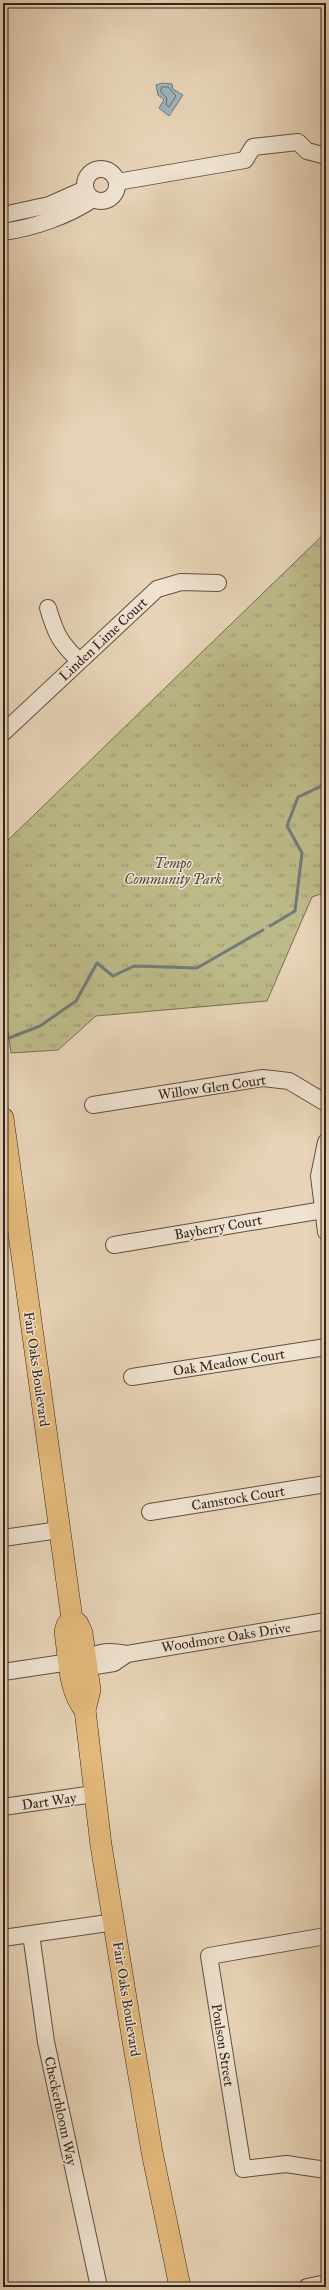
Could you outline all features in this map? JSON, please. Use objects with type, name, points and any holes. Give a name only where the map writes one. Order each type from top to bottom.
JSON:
[{"type":"main road","name":"Fair Oaks Boulevard","points":[[3,1118],[72,1619],[78,1624],[82,1633],[78,1661],[90,1690],[85,1710],[94,1794],[152,2152],[180,2287]]},
{"type":"street","points":[[117,182],[245,160],[253,147],[298,142],[306,151],[326,156]]},
{"type":"street","points":[[98,169],[112,173],[117,182],[112,196],[103,201],[89,194],[85,184],[89,174],[98,169]]},
{"type":"street","points":[[89,194],[78,209],[10,231],[8,214],[89,194]]},
{"type":"street","name":"Linden Lime Court","points":[[3,733],[157,589],[181,582],[218,583]]},
{"type":"street","points":[[48,608],[56,634],[62,644],[79,661]]},
{"type":"street","name":"Willow Glen Court","points":[[93,1105],[263,1078],[289,1081],[326,1103]]},
{"type":"street","points":[[326,1142],[319,1176],[326,1232]]},
{"type":"street","name":"Bayberry Court","points":[[114,1245],[323,1210]]},
{"type":"street","name":"Oak Meadow Court","points":[[132,1377],[326,1347]]},
{"type":"street","name":"Camstock Court","points":[[150,1512],[326,1484]]},
{"type":"street","points":[[3,1538],[59,1530]]},
{"type":"street","name":"Woodmore Oaks Drive","points":[[3,1672],[78,1661],[94,1653],[113,1652],[126,1654],[326,1621]]},
{"type":"street","name":"Dart Way","points":[[3,1807],[94,1794]]},
{"type":"street","points":[[3,1938],[115,1922]]},
{"type":"street","name":"Checkerbloom Way","points":[[31,1934],[46,2042],[99,2287]]},
{"type":"street","name":"Poulson Street","points":[[326,1936],[209,1956],[243,2169],[286,2164],[326,2170]]},
{"type":"street","points":[[307,2287],[326,2283]]},
{"type":"green space","name":"Tempo Community Park","points":[[326,532],[326,892],[312,897],[267,1001],[96,1016],[58,1050],[11,1053],[3,996],[3,845]]},
{"type":"water","points":[[162,83],[172,84],[173,89],[183,95],[169,116],[159,108],[164,100],[158,95],[156,85]]},
{"type":"waterway","points":[[270,926],[295,911],[302,853],[287,826],[298,797],[326,784]]},
{"type":"waterway","points":[[9,1038],[40,1026],[76,1001],[97,963],[113,976],[134,966],[197,968],[263,930]]}]
